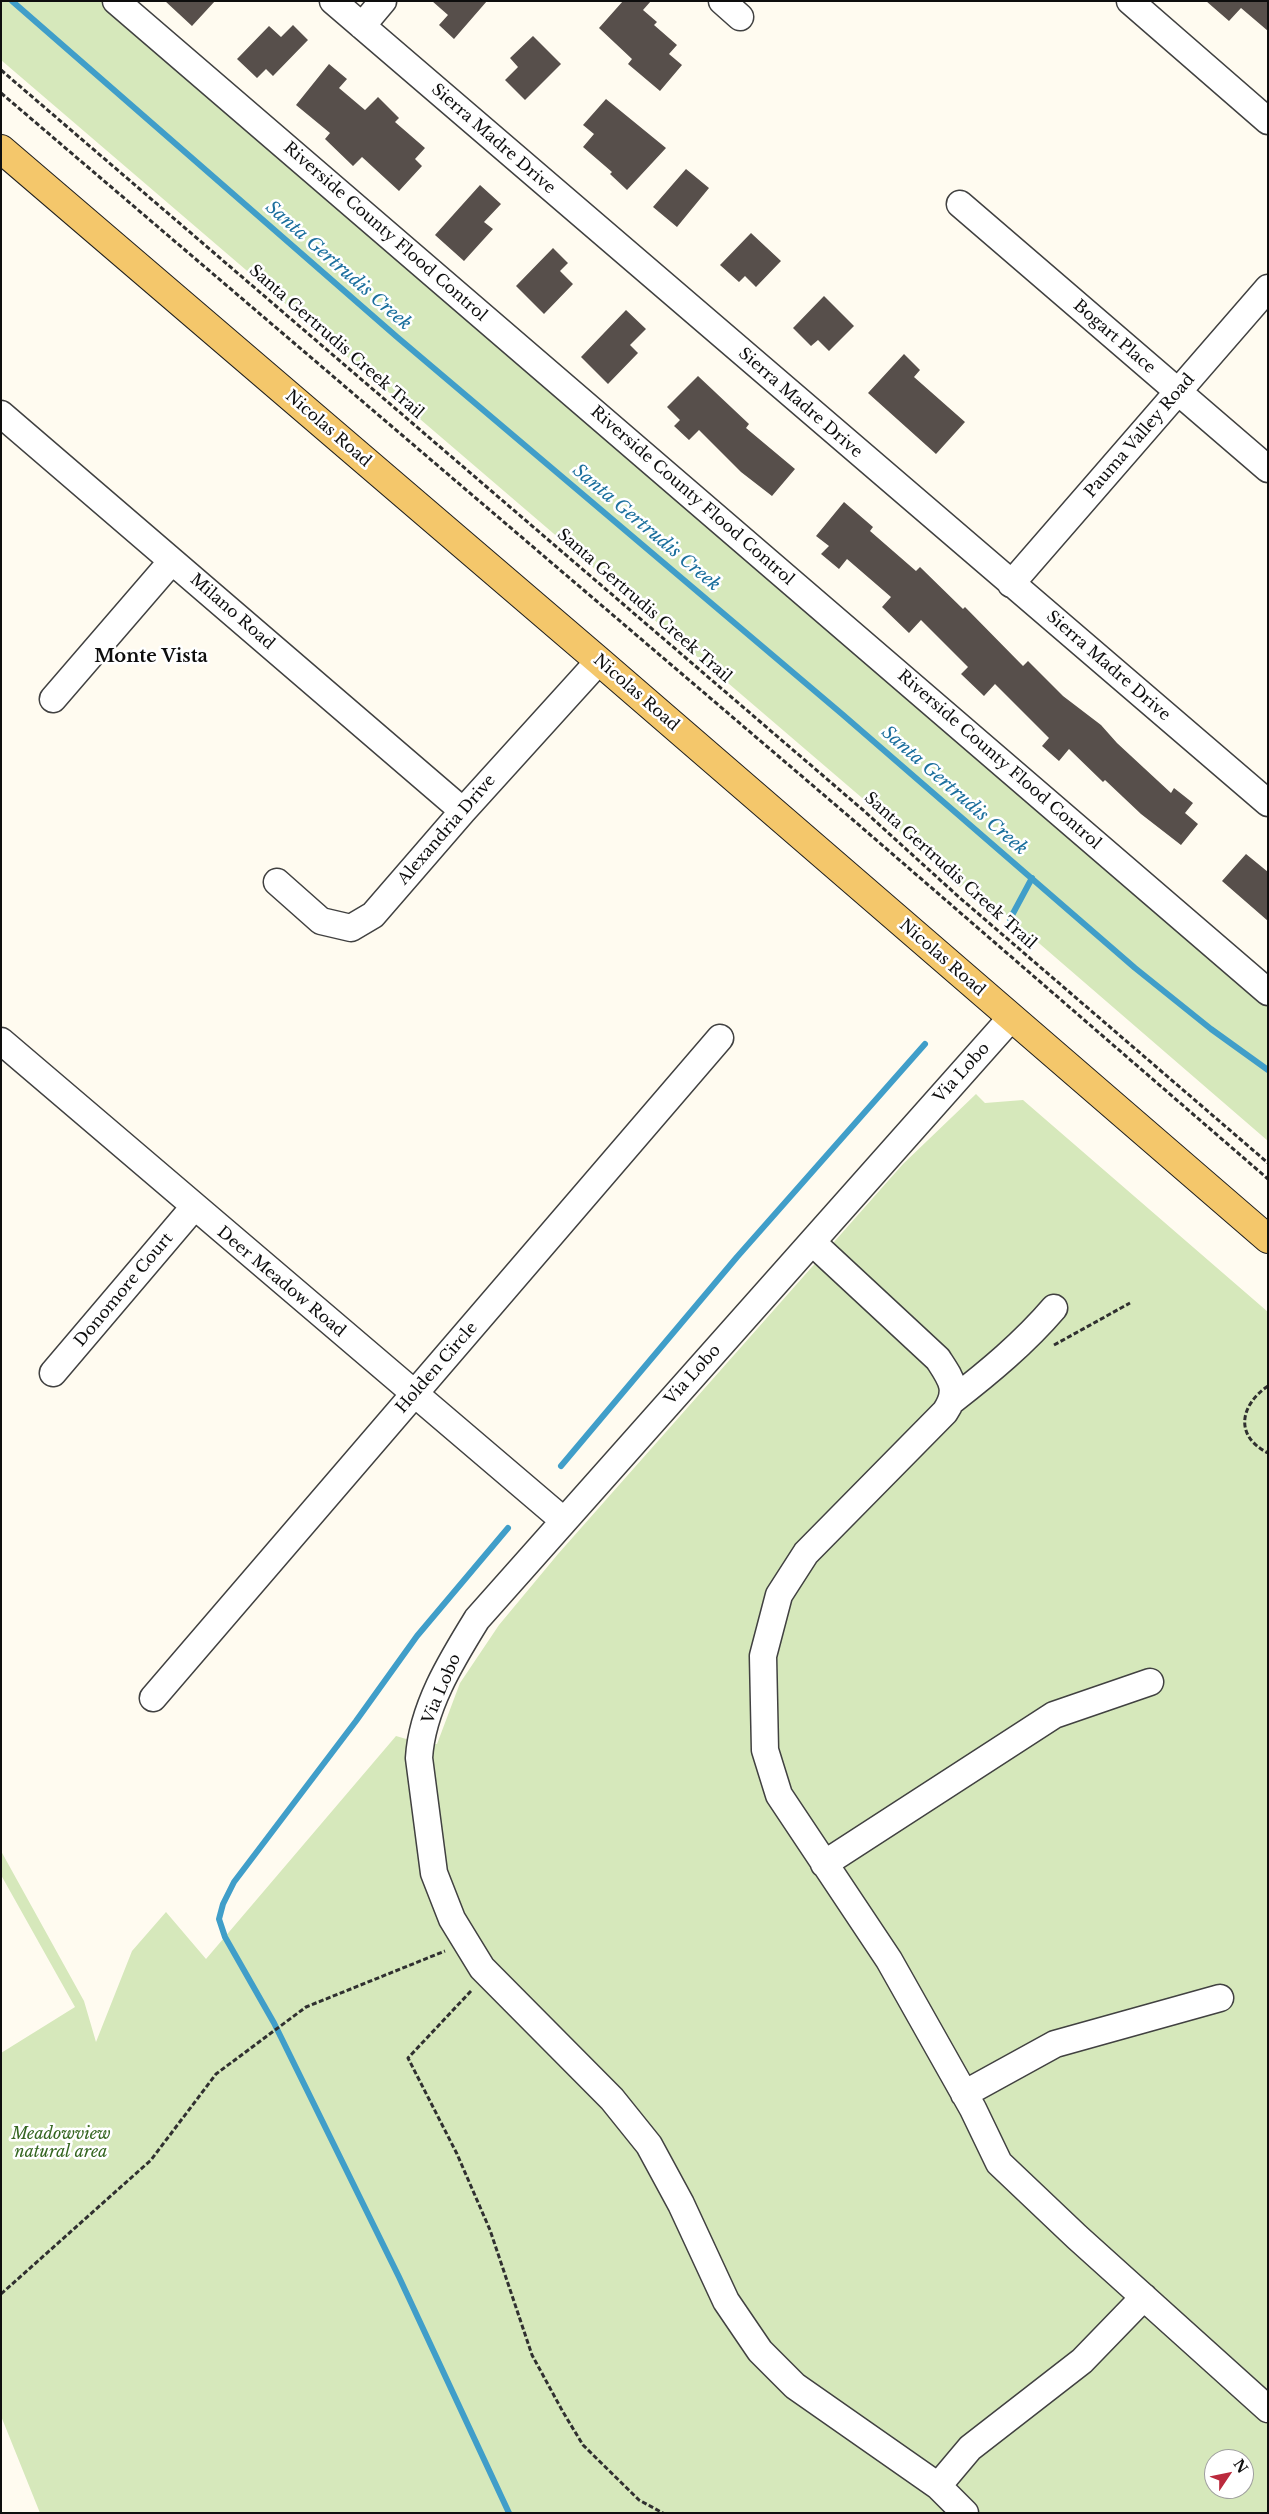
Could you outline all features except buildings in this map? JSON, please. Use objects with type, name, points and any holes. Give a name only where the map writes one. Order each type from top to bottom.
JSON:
[{"type":"main road","name":"Nicolas Road","points":[[1,149],[599,661],[1268,1240]]},
{"type":"street","name":"Riverside County Flood Control","points":[[116,1],[1268,992]]},
{"type":"street","name":"Sierra Madre Drive","points":[[333,1],[1268,803]]},
{"type":"street","points":[[362,26],[384,1]]},
{"type":"street","points":[[1130,1],[1268,120]]},
{"type":"street","name":"Bogart Place","points":[[960,204],[1268,469]]},
{"type":"street","name":"Pauma Valley Road","points":[[1011,584],[1268,288]]},
{"type":"street","name":"Milano Road","points":[[1,414],[463,811]]},
{"type":"street","points":[[53,699],[172,561]]},
{"type":"street","name":"Alexandria Drive","points":[[277,882],[321,921],[350,928],[373,915],[463,811],[599,661]]},
{"type":"street","name":"Via Lobo","points":[[965,2513],[938,2486],[795,2386],[760,2351],[726,2301],[681,2204],[649,2145],[612,2099],[490,1976],[452,1919],[434,1873],[419,1758],[420,1743],[432,1706],[451,1661],[472,1628],[563,1520],[1011,1018]]},
{"type":"street","name":"Holden Circle","points":[[152,1698],[720,1038]]},
{"type":"street","name":"Deer Meadow Road","points":[[1,1041],[194,1208],[563,1520]]},
{"type":"street","name":"Donomore Court","points":[[53,1373],[194,1208]]},
{"type":"street","points":[[812,1242],[938,1359],[952,1379],[954,1400]]},
{"type":"street","points":[[1054,1308],[1036,1329],[997,1365],[954,1400],[945,1412],[806,1553],[779,1595],[763,1656],[765,1750],[778,1794],[889,1960],[964,2094],[999,2163],[1268,2409]]},
{"type":"street","points":[[824,1864],[1054,1715],[1150,1682]]},
{"type":"street","points":[[964,2094],[1055,2044],[1220,1998]]},
{"type":"street","points":[[938,2486],[970,2448],[1082,2361],[1144,2297]]},
{"type":"path","name":"Santa Gertrudis Creek Trail","points":[[1,70],[856,804],[960,898],[1268,1163]]},
{"type":"path","points":[[1,93],[852,819],[1268,1180]]},
{"type":"path","points":[[1048,1348],[1130,1303]]},
{"type":"path","points":[[1268,1386],[1258,1392],[1250,1402],[1245,1411],[1244,1420],[1245,1429],[1253,1444],[1268,1453]]},
{"type":"path","points":[[1,2294],[151,2160],[216,2074],[306,2006],[466,1942]]},
{"type":"path","points":[[490,1976],[465,1996],[408,2058],[468,2179],[490,2230],[532,2356],[563,2412],[583,2444],[639,2500],[663,2513]]},
{"type":"green space","points":[[1,1],[105,1],[1268,1005],[1268,1141],[967,881],[960,887],[868,803],[1,60]]},
{"type":"green space","name":"Meadowview natural area","points":[[976,1094],[985,1103],[1023,1100],[1268,1312],[1268,2513],[40,2513],[1,2416],[1,2053],[75,2007],[1,1875],[1,1851],[84,2001],[96,2042],[132,1951],[166,1912],[206,1959],[396,1736],[420,1743],[437,1744],[460,1683],[499,1625],[558,1554],[903,1164]]},
{"type":"waterway","name":"Santa Gertrudis Creek","points":[[12,1],[397,337],[842,714],[1135,968],[1211,1029],[1268,1070]]},
{"type":"waterway","points":[[1010,919],[1032,878]]},
{"type":"waterway","points":[[561,1466],[737,1257],[925,1044]]},
{"type":"waterway","points":[[508,1528],[417,1636],[356,1721],[234,1882],[223,1904],[219,1919],[225,1937],[274,2023],[399,2277],[509,2513]]},
{"type":"district","name":"Monte Vista","points":[[151,657]]}]
